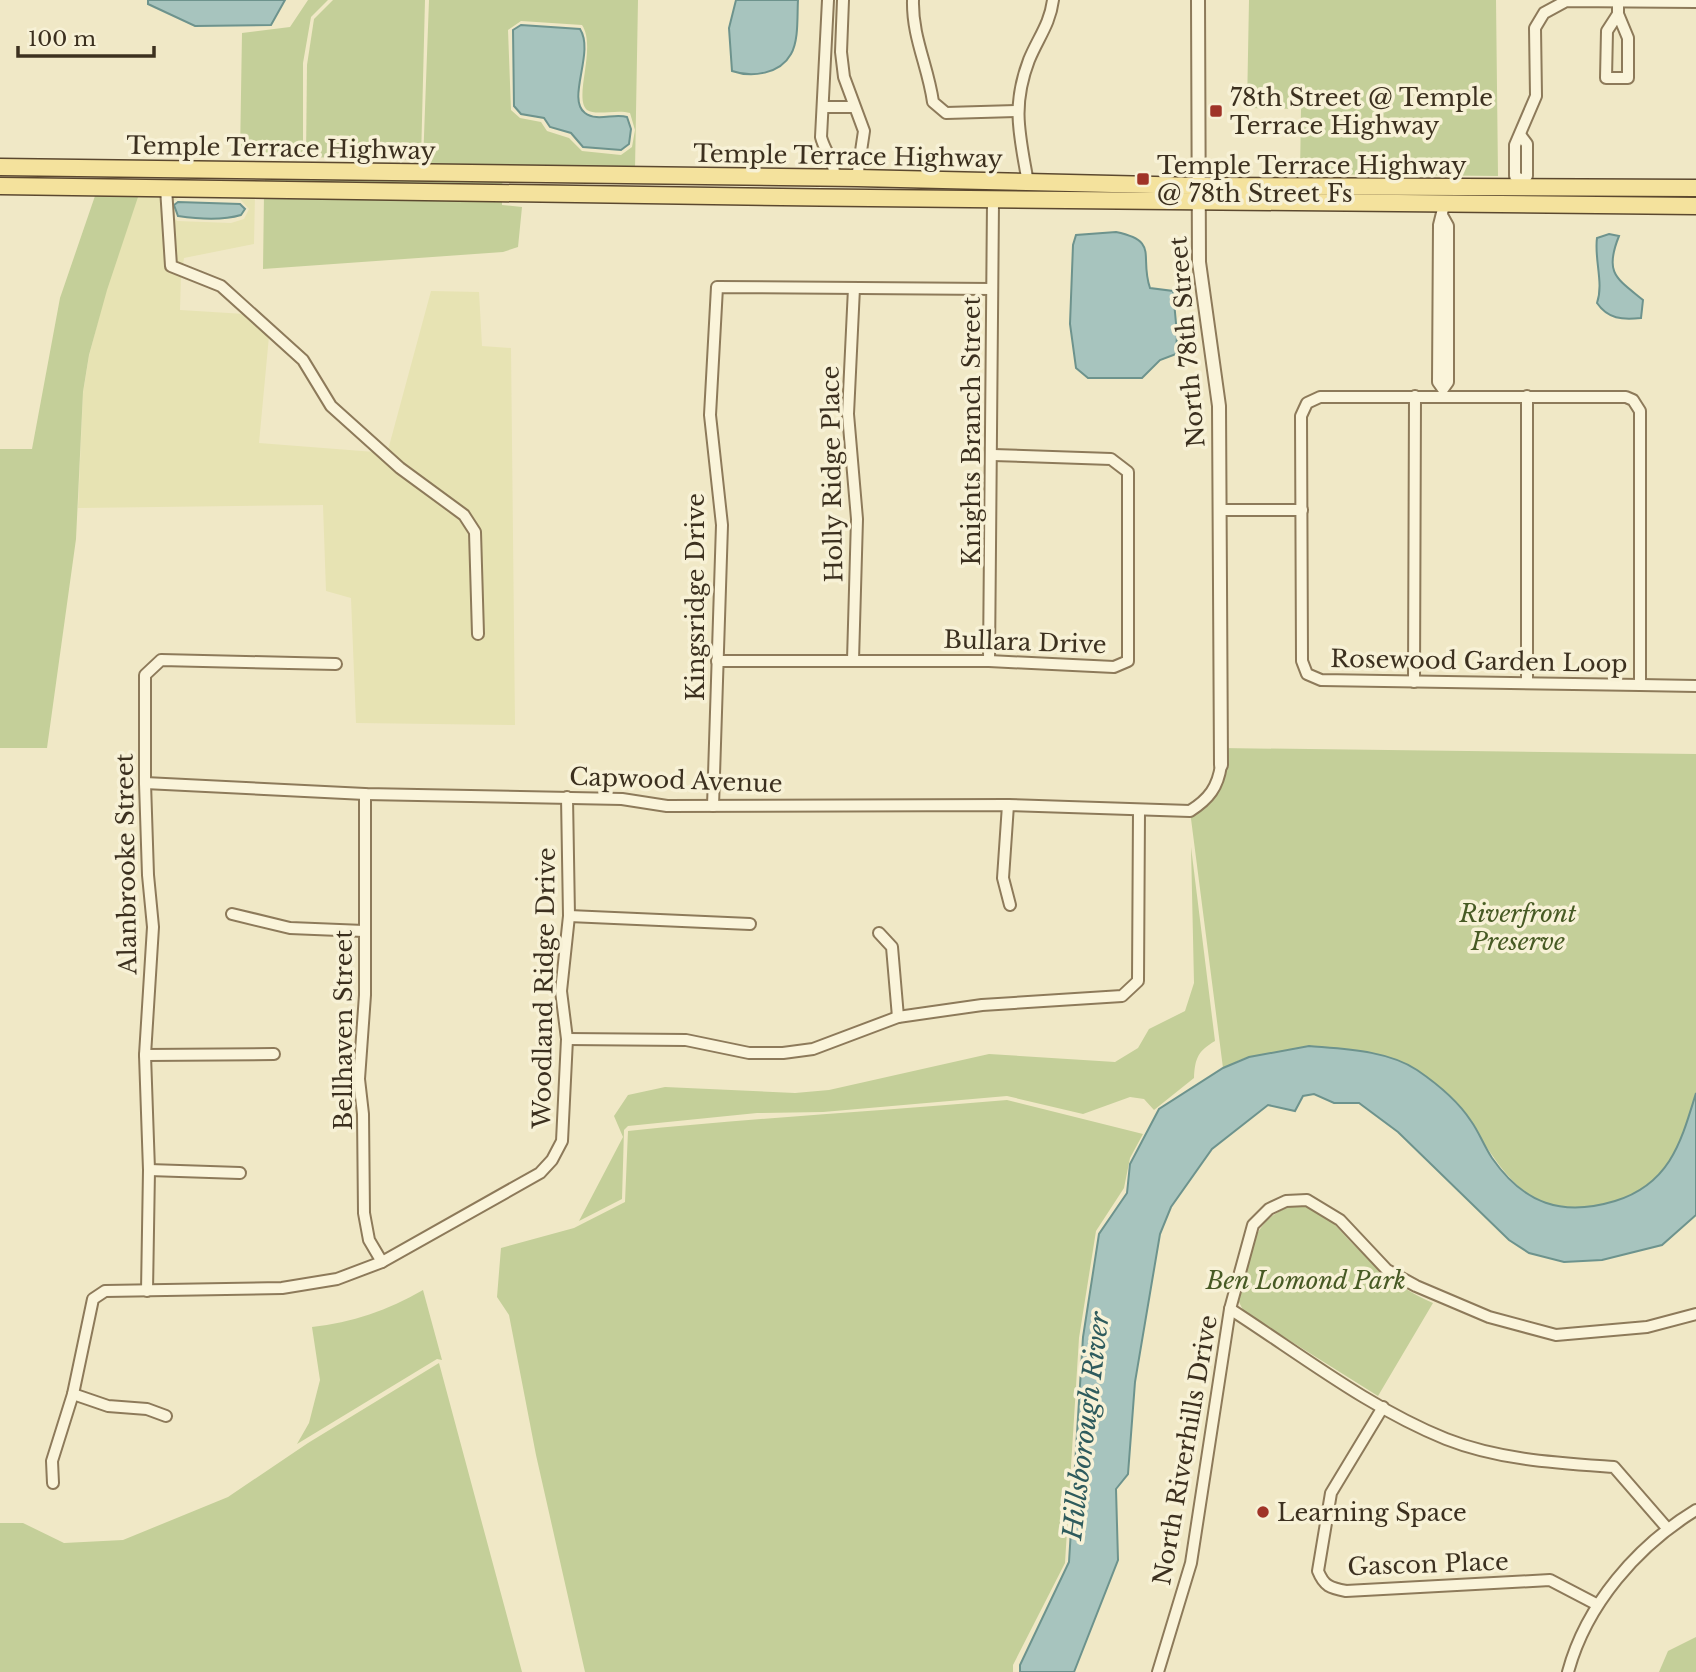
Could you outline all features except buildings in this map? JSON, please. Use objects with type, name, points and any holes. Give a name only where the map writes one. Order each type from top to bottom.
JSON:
[{"type":"main road","name":"Temple Terrace Highway","points":[[0,167],[834,177],[1198,186],[1522,184],[1696,188]]},
{"type":"main road","points":[[260,170],[260,189]]},
{"type":"main road","points":[[578,174],[578,192]]},
{"type":"main road","points":[[751,196],[783,187],[849,187],[857,178]]},
{"type":"main road","points":[[993,182],[993,202]]},
{"type":"main road","points":[[1444,211],[1456,196],[1517,194],[1522,184]]},
{"type":"main road","name":"Temple Terrace Highway","points":[[0,186],[578,192],[1444,211],[1696,206]]},
{"type":"street","points":[[828,0],[821,137],[824,148],[834,161],[834,177]]},
{"type":"street","points":[[843,0],[841,52],[844,78],[864,131],[857,178]]},
{"type":"street","points":[[913,0],[912,26],[930,83],[933,102],[947,113],[1016,111]]},
{"type":"street","points":[[1028,183],[1016,111],[1029,60],[1051,20],[1053,0]]},
{"type":"street","name":"North 78th Street","points":[[1198,0],[1199,262],[1219,406],[1221,765]]},
{"type":"street","points":[[1618,1],[1618,14],[1629,38],[1629,78],[1606,78],[1607,31],[1618,14]]},
{"type":"street","points":[[1522,184],[1515,176],[1515,145],[1536,96],[1535,28],[1539,18],[1561,2],[1696,2]]},
{"type":"street","points":[[823,107],[854,107]]},
{"type":"street","points":[[166,188],[171,266],[221,286],[303,360],[331,406],[401,468],[464,515],[475,532],[478,634]]},
{"type":"street","name":"Knights Branch Street","points":[[989,661],[993,455],[993,202]]},
{"type":"street","points":[[1443,393],[1438,382],[1443,322],[1439,225],[1444,211]]},
{"type":"street","name":"Kingsridge Drive","points":[[713,806],[722,525],[709,415],[717,287],[992,289]]},
{"type":"street","name":"Holly Ridge Place","points":[[853,660],[857,519],[848,414],[854,288]]},
{"type":"street","points":[[1414,682],[1415,396],[1443,393],[1527,396],[1527,683]]},
{"type":"street","name":"Rosewood Garden Loop","points":[[1415,396],[1313,398],[1307,403],[1301,416],[1302,661],[1307,674],[1321,680],[1696,686]]},
{"type":"street","name":"Rosewood Garden Loop","points":[[1527,396],[1626,397],[1637,405],[1640,685]]},
{"type":"street","name":"Bullara Drive","points":[[718,661],[989,661],[1114,667],[1128,661],[1128,472],[1111,459],[993,455]]},
{"type":"street","points":[[1220,510],[1301,510]]},
{"type":"street","name":"Alanbrooke Street","points":[[148,1291],[149,1170],[145,1055],[153,927],[145,783],[145,675],[161,660],[336,664]]},
{"type":"street","name":"Capwood Avenue","points":[[145,783],[365,794],[622,799],[667,806],[1008,805],[1190,811],[1207,800],[1219,780],[1221,765]]},
{"type":"street","name":"Bellhaven Street","points":[[365,794],[365,995],[359,1079],[363,1114],[364,1213],[369,1240],[382,1262]]},
{"type":"street","name":"Woodland Ridge Drive","points":[[53,1483],[52,1461],[73,1394],[93,1299],[105,1291],[282,1288],[337,1279],[382,1262],[540,1173],[552,1160],[562,1141],[567,1039],[561,992],[569,916],[567,797]]},
{"type":"street","points":[[1008,805],[1003,878],[1010,905]]},
{"type":"street","points":[[567,1039],[687,1040],[749,1053],[783,1053],[813,1049],[898,1017],[982,1005],[1122,996],[1138,981],[1139,811]]},
{"type":"street","points":[[232,914],[290,928],[364,931]]},
{"type":"street","points":[[569,916],[750,924]]},
{"type":"street","points":[[879,933],[892,947],[898,1017]]},
{"type":"street","points":[[145,1055],[274,1054]]},
{"type":"street","points":[[149,1170],[240,1173]]},
{"type":"street","name":"North Riverhills Drive","points":[[1158,1672],[1191,1563],[1230,1309],[1253,1226],[1269,1209],[1286,1201],[1307,1200],[1340,1220],[1387,1270],[1416,1286],[1489,1317],[1556,1335],[1647,1327],[1696,1314]]},
{"type":"street","points":[[1230,1309],[1383,1407],[1447,1439],[1537,1462],[1615,1467],[1667,1528]]},
{"type":"street","points":[[73,1394],[108,1406],[147,1409],[166,1416]]},
{"type":"street","name":"Gascon Place","points":[[1383,1407],[1331,1493],[1318,1571],[1323,1582],[1331,1588],[1346,1591],[1550,1580],[1596,1604]]},
{"type":"street","points":[[1568,1672],[1581,1632],[1596,1604],[1667,1528],[1696,1510]]},
{"type":"shaded area","points":[[131,193],[162,193],[166,266],[181,275],[180,310],[245,314],[269,336],[259,443],[375,452],[460,519],[471,534],[475,640],[483,639],[480,532],[466,511],[388,450],[431,291],[479,292],[482,346],[511,348],[515,725],[356,723],[351,598],[326,591],[323,505],[78,508],[83,393],[89,356]]},
{"type":"shaded area","points":[[171,193],[255,194],[254,244],[184,258],[183,265],[175,262],[172,215],[177,221],[231,223],[244,219],[249,209],[240,199],[178,198],[172,202]]},
{"type":"green space","points":[[308,0],[328,0],[311,17],[303,63],[303,156],[240,155],[242,33],[290,27]]},
{"type":"green space","points":[[333,0],[425,0],[421,160],[306,157],[307,65],[314,19]]},
{"type":"green space","points":[[429,0],[638,0],[635,169],[258,162],[423,163]],"holes":[[[521,21],[582,25],[587,46],[583,104],[591,112],[630,113],[635,130],[632,147],[621,155],[582,151],[569,138],[547,131],[541,122],[520,118],[511,110],[508,30]]]},
{"type":"green space","points":[[1249,0],[1496,0],[1498,176],[1300,174],[1301,109],[1247,108]]},
{"type":"green space","points":[[265,175],[503,178],[502,186],[265,184]]},
{"type":"green space","points":[[96,193],[131,193],[138,197],[89,355],[83,392],[76,539],[47,748],[0,748],[0,449],[32,449],[60,298]]},
{"type":"green space","points":[[264,194],[502,197],[502,205],[522,207],[518,247],[503,252],[263,269]]},
{"type":"green space","name":"Riverfront Preserve","points":[[1221,748],[1696,754],[1696,1093],[1678,1144],[1661,1172],[1649,1184],[1615,1201],[1575,1208],[1545,1203],[1521,1188],[1501,1167],[1443,1091],[1416,1070],[1365,1063],[1264,1057],[1244,1058],[1223,1068],[1190,811],[1219,781]]},
{"type":"green space","points":[[1191,847],[1215,1041],[1198,1056],[1194,1078],[1154,1110],[1144,1099],[1130,1097],[1083,1114],[1007,1096],[823,1112],[757,1113],[628,1126],[624,1130],[622,1199],[579,1221],[623,1137],[614,1116],[628,1095],[665,1087],[795,1093],[829,1090],[989,1054],[1115,1062],[1138,1048],[1149,1029],[1185,1011],[1194,983]]},
{"type":"green space","points":[[1007,1100],[1143,1134],[1130,1158],[1124,1188],[1096,1231],[1079,1338],[1065,1563],[1013,1665],[1013,1672],[585,1672],[536,1455],[509,1315],[497,1297],[501,1248],[574,1228],[625,1202],[628,1131]]},
{"type":"green space","name":"Ben Lomond Park","points":[[1298,1205],[1315,1208],[1326,1215],[1388,1276],[1433,1303],[1378,1396],[1244,1312],[1238,1300],[1249,1255],[1260,1229],[1269,1218]]},
{"type":"green space","points":[[423,1290],[442,1360],[437,1359],[297,1444],[309,1423],[320,1380],[312,1327],[369,1314],[397,1304]]},
{"type":"green space","points":[[439,1363],[522,1672],[0,1672],[0,1523],[23,1523],[64,1543],[123,1540],[228,1497],[308,1443]]},
{"type":"green space","points":[[1696,1637],[1696,1672],[1659,1672],[1668,1651]]},
{"type":"water","points":[[148,0],[285,0],[271,25],[195,26],[148,4]]},
{"type":"water","points":[[736,0],[798,0],[795,42],[791,54],[780,66],[757,74],[732,71],[729,28]]},
{"type":"water","points":[[521,25],[580,29],[584,50],[578,97],[580,106],[590,116],[627,117],[631,129],[629,144],[621,150],[583,147],[571,133],[550,127],[544,118],[521,114],[514,106],[513,30]]},
{"type":"water","points":[[178,202],[240,204],[245,209],[241,215],[233,217],[193,218],[178,216],[174,205]]},
{"type":"water","points":[[1116,232],[1130,236],[1143,245],[1150,288],[1173,291],[1176,354],[1160,360],[1142,378],[1088,378],[1076,368],[1070,324],[1073,245],[1076,235]]},
{"type":"water","points":[[1609,234],[1619,236],[1613,259],[1615,274],[1643,300],[1641,318],[1616,317],[1597,303],[1600,287],[1597,238]]},
{"type":"water","name":"Hillsborough River","points":[[1309,1046],[1379,1054],[1417,1070],[1460,1106],[1504,1174],[1531,1196],[1561,1207],[1596,1206],[1615,1201],[1649,1184],[1671,1159],[1685,1128],[1696,1093],[1696,1215],[1662,1245],[1602,1260],[1564,1262],[1529,1253],[1509,1240],[1398,1132],[1359,1103],[1334,1103],[1314,1094],[1303,1096],[1295,1111],[1268,1105],[1212,1149],[1171,1207],[1160,1234],[1135,1382],[1128,1474],[1116,1489],[1118,1560],[1074,1672],[1020,1672],[1020,1665],[1069,1562],[1083,1337],[1099,1234],[1127,1193],[1130,1164],[1159,1109],[1223,1068],[1249,1057]]},
{"type":"place","name":"78th Street @ Temple Terrace Highway","points":[[1216,111]]},
{"type":"place","name":"Temple Terrace Highway @ 78th Street Fs","points":[[1143,179]]},
{"type":"place","name":"Learning Space","points":[[1263,1512]]}]
